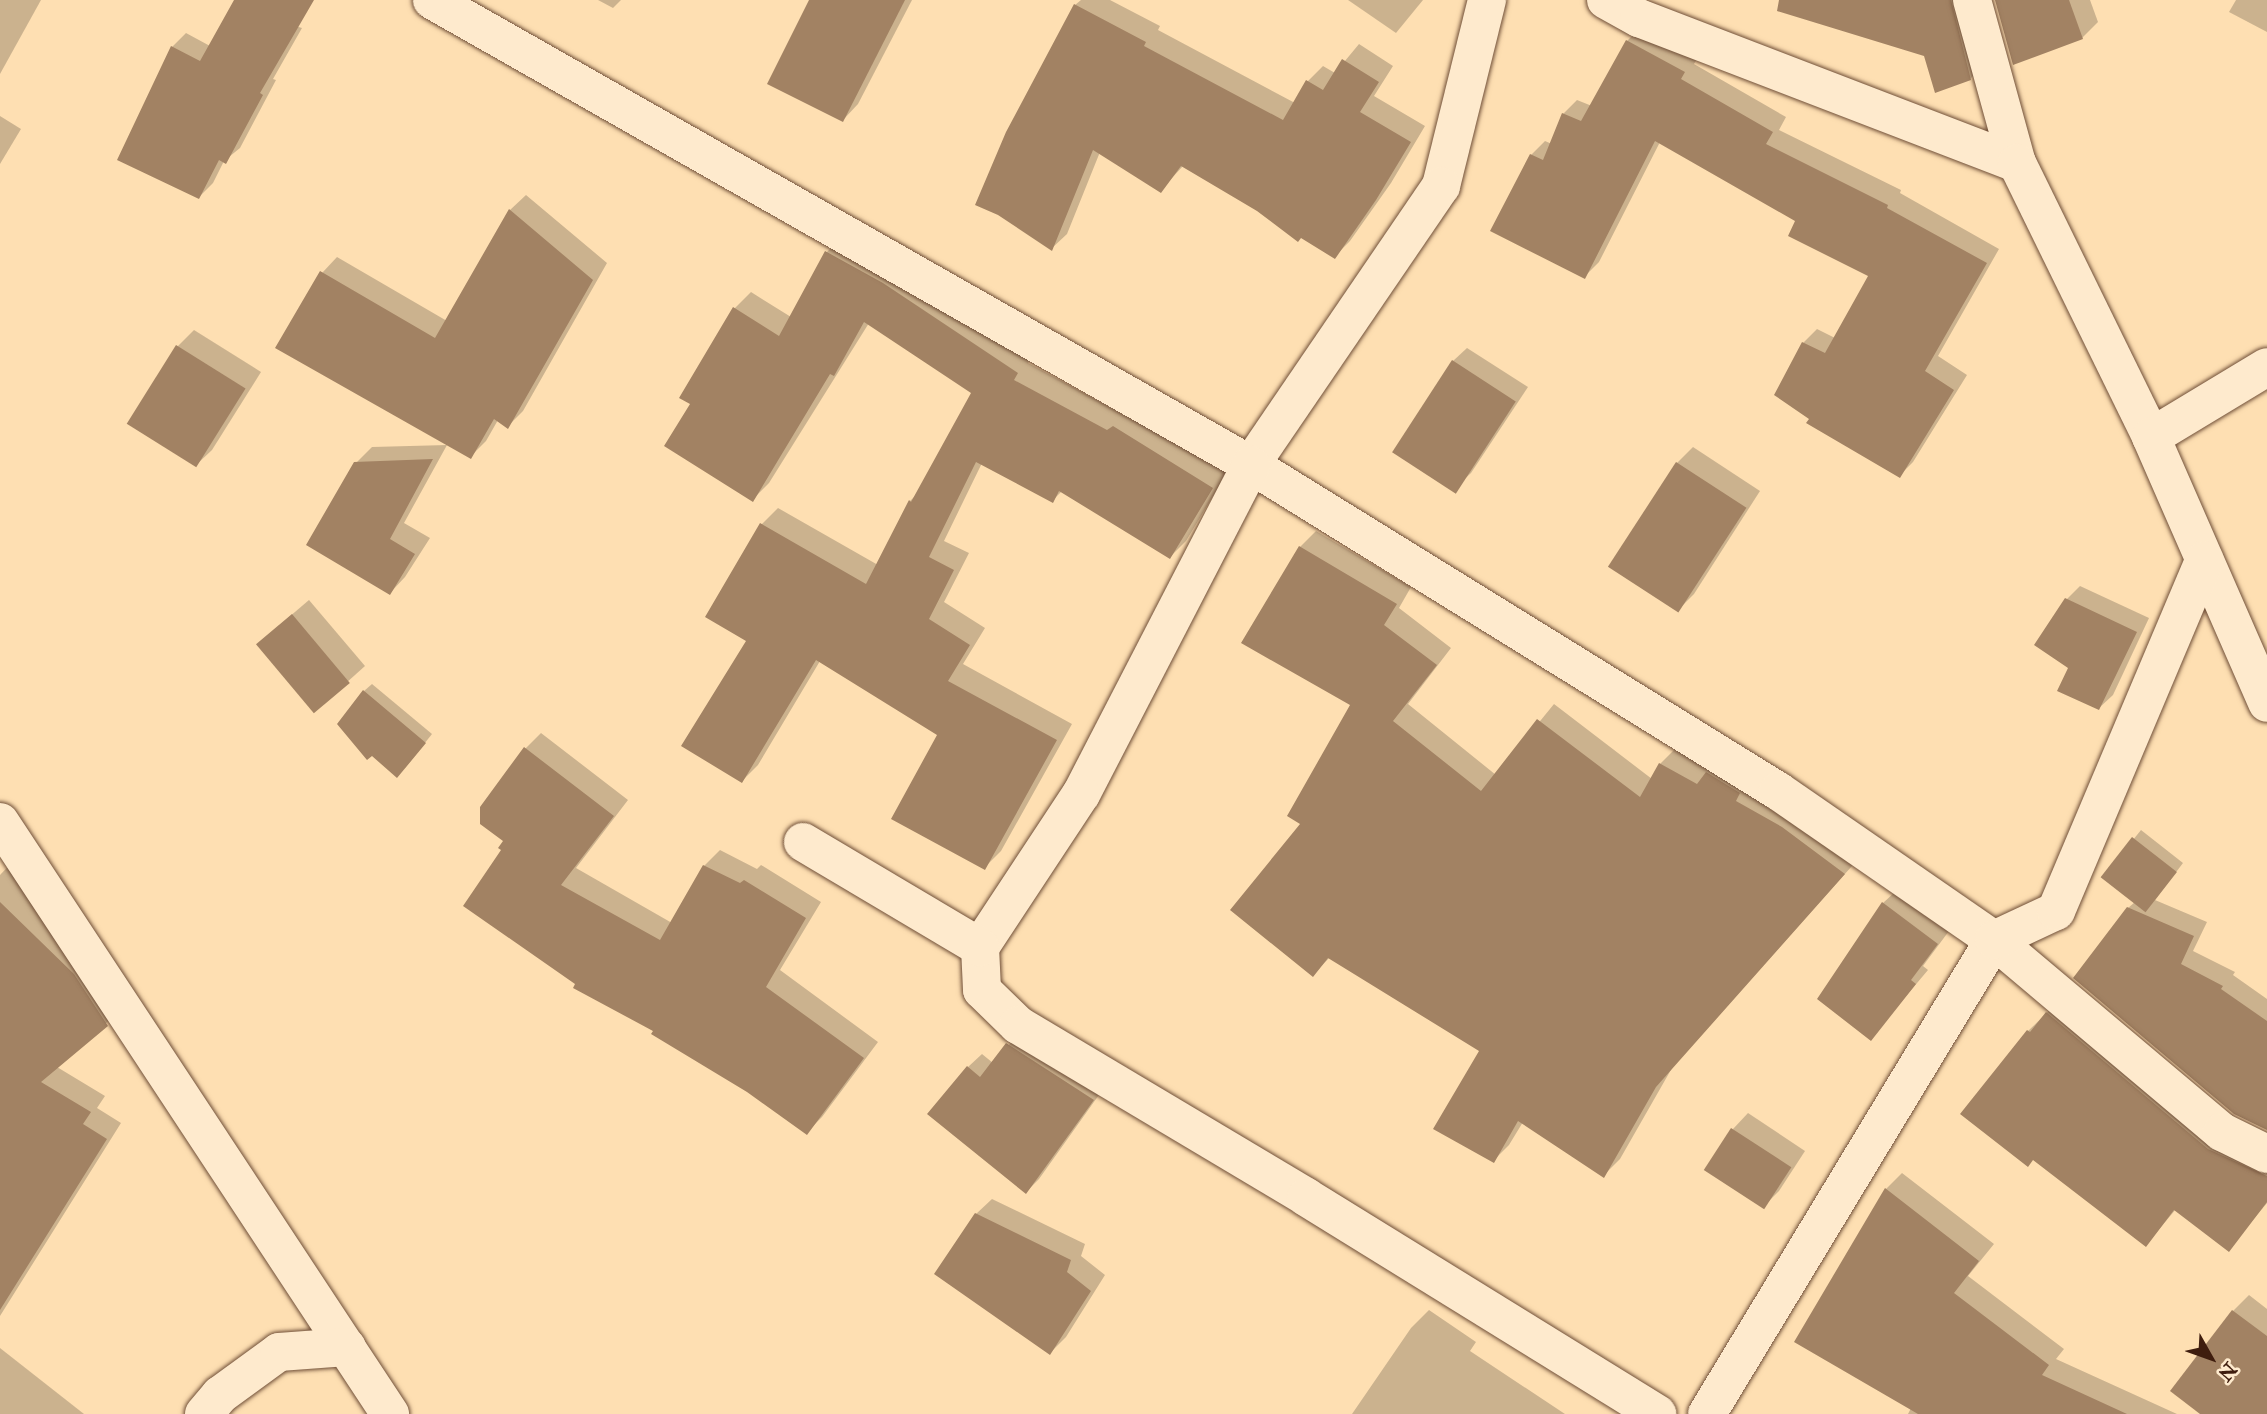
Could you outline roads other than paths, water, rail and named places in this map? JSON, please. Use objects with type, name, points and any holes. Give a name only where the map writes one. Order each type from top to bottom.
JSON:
[{"type":"street","points":[[432,0],[1251,465],[1778,792],[1994,940],[2222,1132],[2267,1154]]},
{"type":"street","points":[[1487,0],[1441,186],[1251,465],[1081,794],[980,947],[982,989],[1018,1025],[1306,1197],[1657,1414]]},
{"type":"street","points":[[1606,0],[1651,23],[2017,163]]},
{"type":"street","points":[[1972,0],[2017,163],[2151,437],[2267,703]]},
{"type":"street","points":[[2151,437],[2267,367]]},
{"type":"street","points":[[1707,1414],[1994,940],[2056,911],[2204,560]]},
{"type":"street","points":[[0,822],[390,1414]]},
{"type":"street","points":[[803,842],[980,947]]},
{"type":"street","points":[[204,1414],[220,1395],[279,1352],[347,1347]]}]
